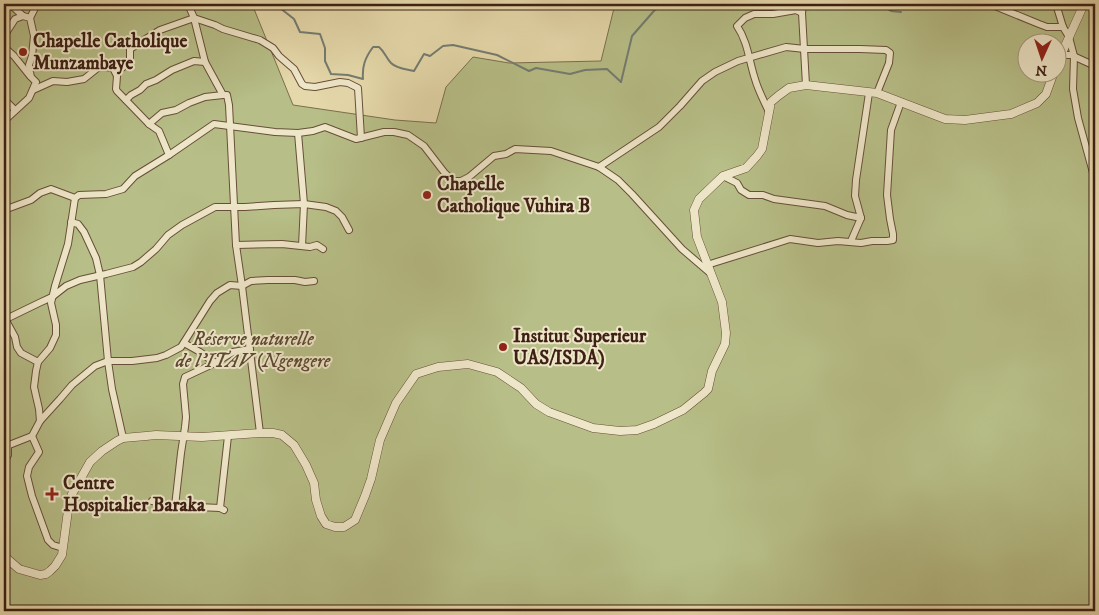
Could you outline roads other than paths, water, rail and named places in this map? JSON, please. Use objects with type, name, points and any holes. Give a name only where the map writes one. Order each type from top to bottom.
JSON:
[{"type":"street","points":[[10,4],[27,17],[34,36],[29,65],[31,77]]},
{"type":"street","points":[[4,36],[15,19],[27,17],[37,4]]},
{"type":"street","points":[[188,4],[194,18],[205,62],[223,95],[226,95],[228,100],[236,245],[260,433]]},
{"type":"street","points":[[803,4],[806,85]]},
{"type":"street","points":[[990,4],[1047,27],[1062,28]]},
{"type":"street","points":[[1056,4],[1062,28],[1069,37],[1074,56],[1073,89],[1078,118],[1095,180]]},
{"type":"street","points":[[1066,44],[1084,4]]},
{"type":"street","points":[[770,114],[755,78],[744,39],[737,26],[745,18],[754,14],[773,14],[796,10],[802,13]]},
{"type":"street","points":[[33,90],[53,81],[67,82],[84,79],[99,67],[122,68],[130,61],[130,49],[160,30],[194,18],[260,40],[272,48],[294,69],[305,86],[314,87],[340,82],[348,83],[358,88],[361,138]]},
{"type":"street","points":[[4,47],[36,82],[29,98],[4,121]]},
{"type":"street","points":[[600,167],[659,127],[702,81],[729,65],[786,47],[886,50],[890,53],[889,63],[873,93],[856,180],[855,196],[861,218],[851,241]]},
{"type":"street","points":[[1066,55],[1074,56],[1095,66]]},
{"type":"street","points":[[126,100],[146,84],[172,70],[194,60],[205,62]]},
{"type":"street","points":[[113,68],[117,76],[117,92],[149,124],[159,131],[169,155]]},
{"type":"street","points":[[4,556],[19,569],[40,575],[46,574],[59,560],[63,548],[69,503],[90,462],[102,450],[123,438],[156,435],[228,436],[273,433],[282,435],[294,445],[306,465],[314,483],[316,500],[321,516],[326,524],[335,527],[344,526],[355,520],[371,479],[380,440],[396,403],[416,374],[438,367],[468,364],[497,372],[522,388],[536,404],[549,412],[593,428],[620,431],[637,430],[654,424],[683,410],[704,394],[708,388],[712,370],[725,344],[726,333],[722,302],[697,237],[694,210],[699,199],[723,176],[746,168],[762,149],[771,102],[789,88],[806,85],[873,93],[945,119],[965,120],[1011,114],[1037,103],[1046,94],[1050,82]]},
{"type":"street","points":[[149,124],[162,113],[176,110],[205,97],[223,95]]},
{"type":"street","points":[[4,99],[15,110]]},
{"type":"street","points":[[707,264],[790,239],[818,243],[851,241],[861,243],[892,240],[893,234],[887,195],[891,130],[901,102]]},
{"type":"street","points":[[40,420],[34,387],[38,362],[50,348],[56,335],[52,297],[68,244],[75,198],[78,195],[106,194],[123,189],[135,176],[214,124],[275,132],[313,131],[324,127],[356,139],[384,132],[408,135],[424,146],[448,176],[455,181],[469,178],[494,156],[506,154],[515,149],[551,151],[600,167],[618,180],[682,249],[711,274]]},
{"type":"street","points":[[298,132],[304,204],[302,246]]},
{"type":"street","points":[[723,176],[737,182],[741,190],[750,195],[763,195],[774,199],[825,206],[847,216],[861,218]]},
{"type":"street","points":[[4,193],[5,210],[32,200],[51,189],[75,198]]},
{"type":"street","points":[[38,362],[21,353],[17,348],[15,336],[4,319],[52,297],[66,286],[80,280],[133,267],[142,262],[168,235],[215,206],[304,204],[326,207],[336,211],[342,217],[349,230]]},
{"type":"street","points":[[71,222],[78,224],[84,232],[96,258],[100,275],[112,389],[123,438]]},
{"type":"street","points":[[236,245],[317,245],[323,249]]},
{"type":"street","points":[[4,461],[8,455],[6,446],[32,436],[40,420],[72,385],[95,366],[108,361],[157,358],[176,350],[184,343],[210,301],[217,293],[230,285],[242,286],[251,282],[268,280],[305,282],[314,280]]},
{"type":"street","points":[[184,343],[215,363]]},
{"type":"street","points":[[175,506],[186,417],[183,384],[185,377],[233,352],[250,349]]},
{"type":"street","points":[[32,436],[39,452],[29,467],[27,476],[32,496],[48,540],[53,545],[63,548]]},
{"type":"street","points":[[152,501],[175,506],[222,509],[228,436]]},
{"type":"waterway","points":[[275,4],[294,19],[300,32],[320,34],[325,48],[325,61],[331,74],[348,75],[363,79],[365,62],[373,47],[379,47],[393,65],[414,71],[424,54],[430,56],[443,46],[453,45],[497,55],[529,71],[536,68],[570,74],[585,70],[607,69],[621,82]]},
{"type":"waterway","points":[[621,82],[632,36],[660,4]]},
{"type":"waterway","points":[[869,4],[901,12]]},
{"type":"place","name":"Chapelle Catholique Munzambaye","points":[[23,52]]},
{"type":"place","name":"Chapelle Catholique Vuhira B","points":[[427,195]]},
{"type":"place","name":"Institut Superieur UAS/ISDA)","points":[[503,347]]},
{"type":"place","name":"Centre Hospitalier Baraka","points":[[52,494]]},
{"type":"park label","name":"Réserve naturelle de l'ITAV (Ngengere","points":[[253,350]]}]
